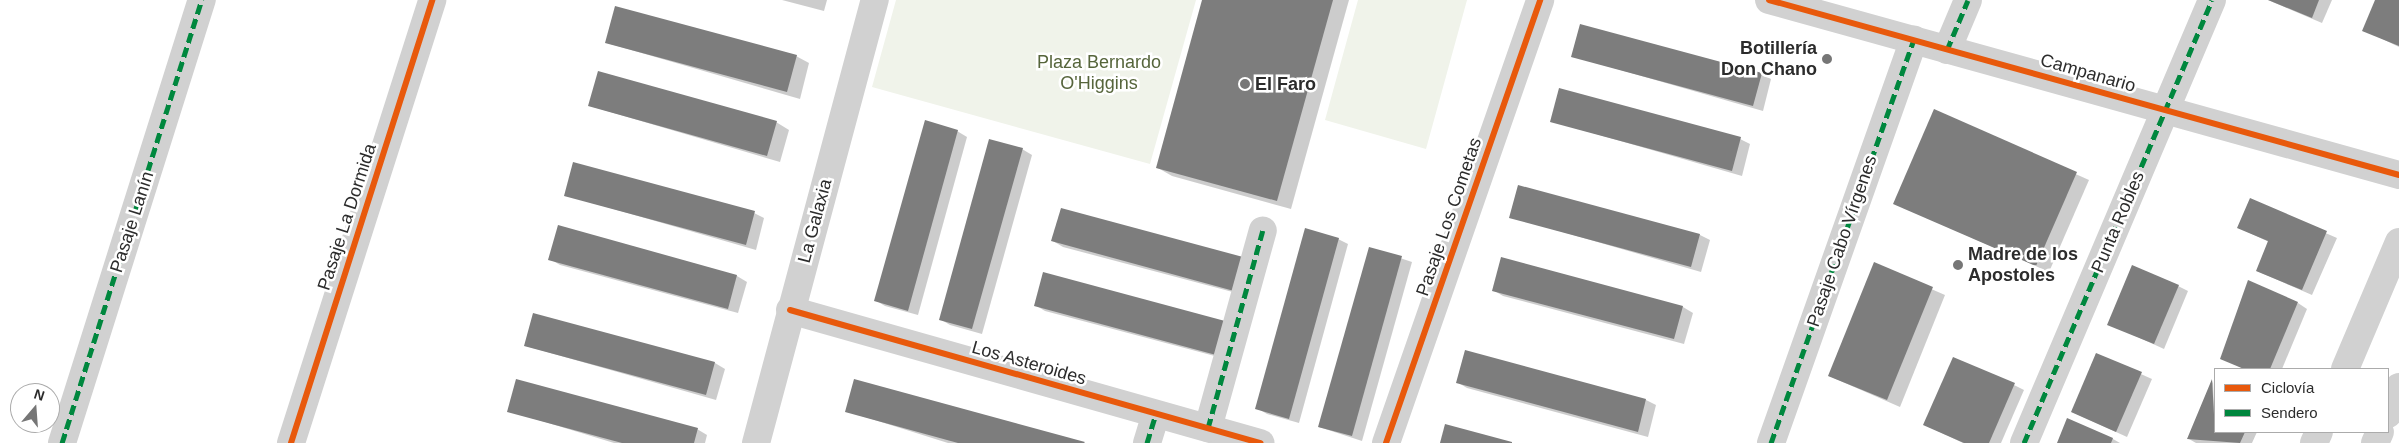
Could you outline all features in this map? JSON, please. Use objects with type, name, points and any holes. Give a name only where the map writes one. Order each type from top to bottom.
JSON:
[{"type":"street","name":"Pasaje Lanín","points":[[62,443],[202,0]]},
{"type":"street","name":"Pasaje La Dormida","points":[[291,443],[432,0]]},
{"type":"street","name":"La Galaxia","points":[[756,443],[790,310],[875,0]]},
{"type":"street","name":"Pasaje Los Cometas","points":[[1386,443],[1540,0]]},
{"type":"street","name":"Campanario","points":[[1769,0],[2399,175]]},
{"type":"street","points":[[1948,50],[1968,0]]},
{"type":"street","name":"Punta Robles","points":[[2024,443],[2212,0]]},
{"type":"street","name":"Pasaje Cabo Vírgenes","points":[[1771,443],[1914,40]]},
{"type":"street","points":[[1208,428],[1263,230]]},
{"type":"street","points":[[2345,368],[2399,242]]},
{"type":"street","name":"Los Asteroides","points":[[790,310],[1261,443]]},
{"type":"street","points":[[2389,412],[2399,387]]},
{"type":"street","points":[[1147,443],[1156,414]]},
{"type":"green space","name":"Plaza Bernardo O'Higgins","points":[[896,0],[1196,0],[1150,164],[872,87]]},
{"type":"green space","points":[[1358,0],[1467,0],[1426,149],[1325,120]]},
{"type":"building","name":"El Faro","points":[[1202,0],[1333,0],[1277,201],[1156,168]]},
{"type":"building","points":[[2268,0],[2319,0],[2312,18]]},
{"type":"building","points":[[2375,0],[2399,0],[2399,46],[2362,31]]},
{"type":"building","points":[[615,6],[797,55],[787,92],[605,43]]},
{"type":"building","points":[[1580,24],[1762,73],[1753,106],[1571,57]]},
{"type":"building","points":[[598,71],[777,121],[767,156],[588,106]]},
{"type":"building","points":[[1559,88],[1741,137],[1732,171],[1550,122]]},
{"type":"building","points":[[1934,109],[2077,172],[2036,266],[1893,204]]},
{"type":"building","points":[[925,120],[958,130],[908,311],[874,301]]},
{"type":"building","points":[[989,139],[1023,148],[972,329],[939,320]]},
{"type":"building","points":[[573,162],[755,211],[746,245],[564,196]]},
{"type":"building","points":[[1518,185],[1700,234],[1691,267],[1509,218]]},
{"type":"building","points":[[2250,198],[2327,231],[2302,290],[2256,271],[2268,241],[2237,228]]},
{"type":"building","points":[[1061,208],[1243,257],[1234,291],[1051,241]]},
{"type":"building","points":[[558,225],[737,275],[728,309],[548,260]]},
{"type":"building","points":[[1305,228],[1339,238],[1289,419],[1255,409]]},
{"type":"building","points":[[1369,247],[1402,256],[1352,436],[1318,427]]},
{"type":"building","points":[[1501,257],[1683,306],[1674,339],[1492,291]]},
{"type":"building","points":[[1874,262],[1933,287],[1887,400],[1828,376]]},
{"type":"building","points":[[2132,265],[2179,285],[2154,344],[2107,325]]},
{"type":"building","points":[[1043,272],[1225,321],[1216,355],[1034,306]]},
{"type":"building","points":[[2248,280],[2298,302],[2270,368],[2242,368],[2220,359]]},
{"type":"building","points":[[533,313],[715,362],[706,395],[524,346]]},
{"type":"building","points":[[1465,350],[1646,399],[1638,432],[1456,383]]},
{"type":"building","points":[[2096,353],[2142,372],[2116,432],[2071,412]]},
{"type":"building","points":[[1953,357],[2015,383],[1989,443],[1964,443],[1923,425]]},
{"type":"building","points":[[516,379],[698,428],[694,443],[622,443],[507,412]]},
{"type":"building","points":[[854,379],[1085,442],[958,443],[845,412]]},
{"type":"building","points":[[2212,379],[2214,433],[2245,433],[2240,443],[2187,439]]},
{"type":"building","points":[[2067,418],[2113,438],[2111,443],[2057,443]]},
{"type":"building","points":[[1445,424],[1512,442],[1512,443],[1440,443]]},
{"type":"marked path","points":[[62,443],[202,0]]},
{"type":"marked path","points":[[1947,50],[1968,0]]},
{"type":"marked path","points":[[2024,443],[2212,0]]},
{"type":"marked path","points":[[1771,443],[1914,40]]},
{"type":"marked path","points":[[1208,428],[1263,230]]},
{"type":"marked path","points":[[1147,443],[1156,414]]},
{"type":"cycle path","points":[[291,443],[432,0]]},
{"type":"cycle path","points":[[1386,443],[1540,0]]},
{"type":"cycle path","points":[[1769,0],[2399,175]]},
{"type":"cycle path","points":[[790,310],[1261,443]]},
{"type":"place","name":"Botillería Don Chano","points":[[1827,59]]},
{"type":"place","name":"El Faro","points":[[1245,84]]},
{"type":"place","name":"Madre de los Apostoles","points":[[1958,265]]}]
